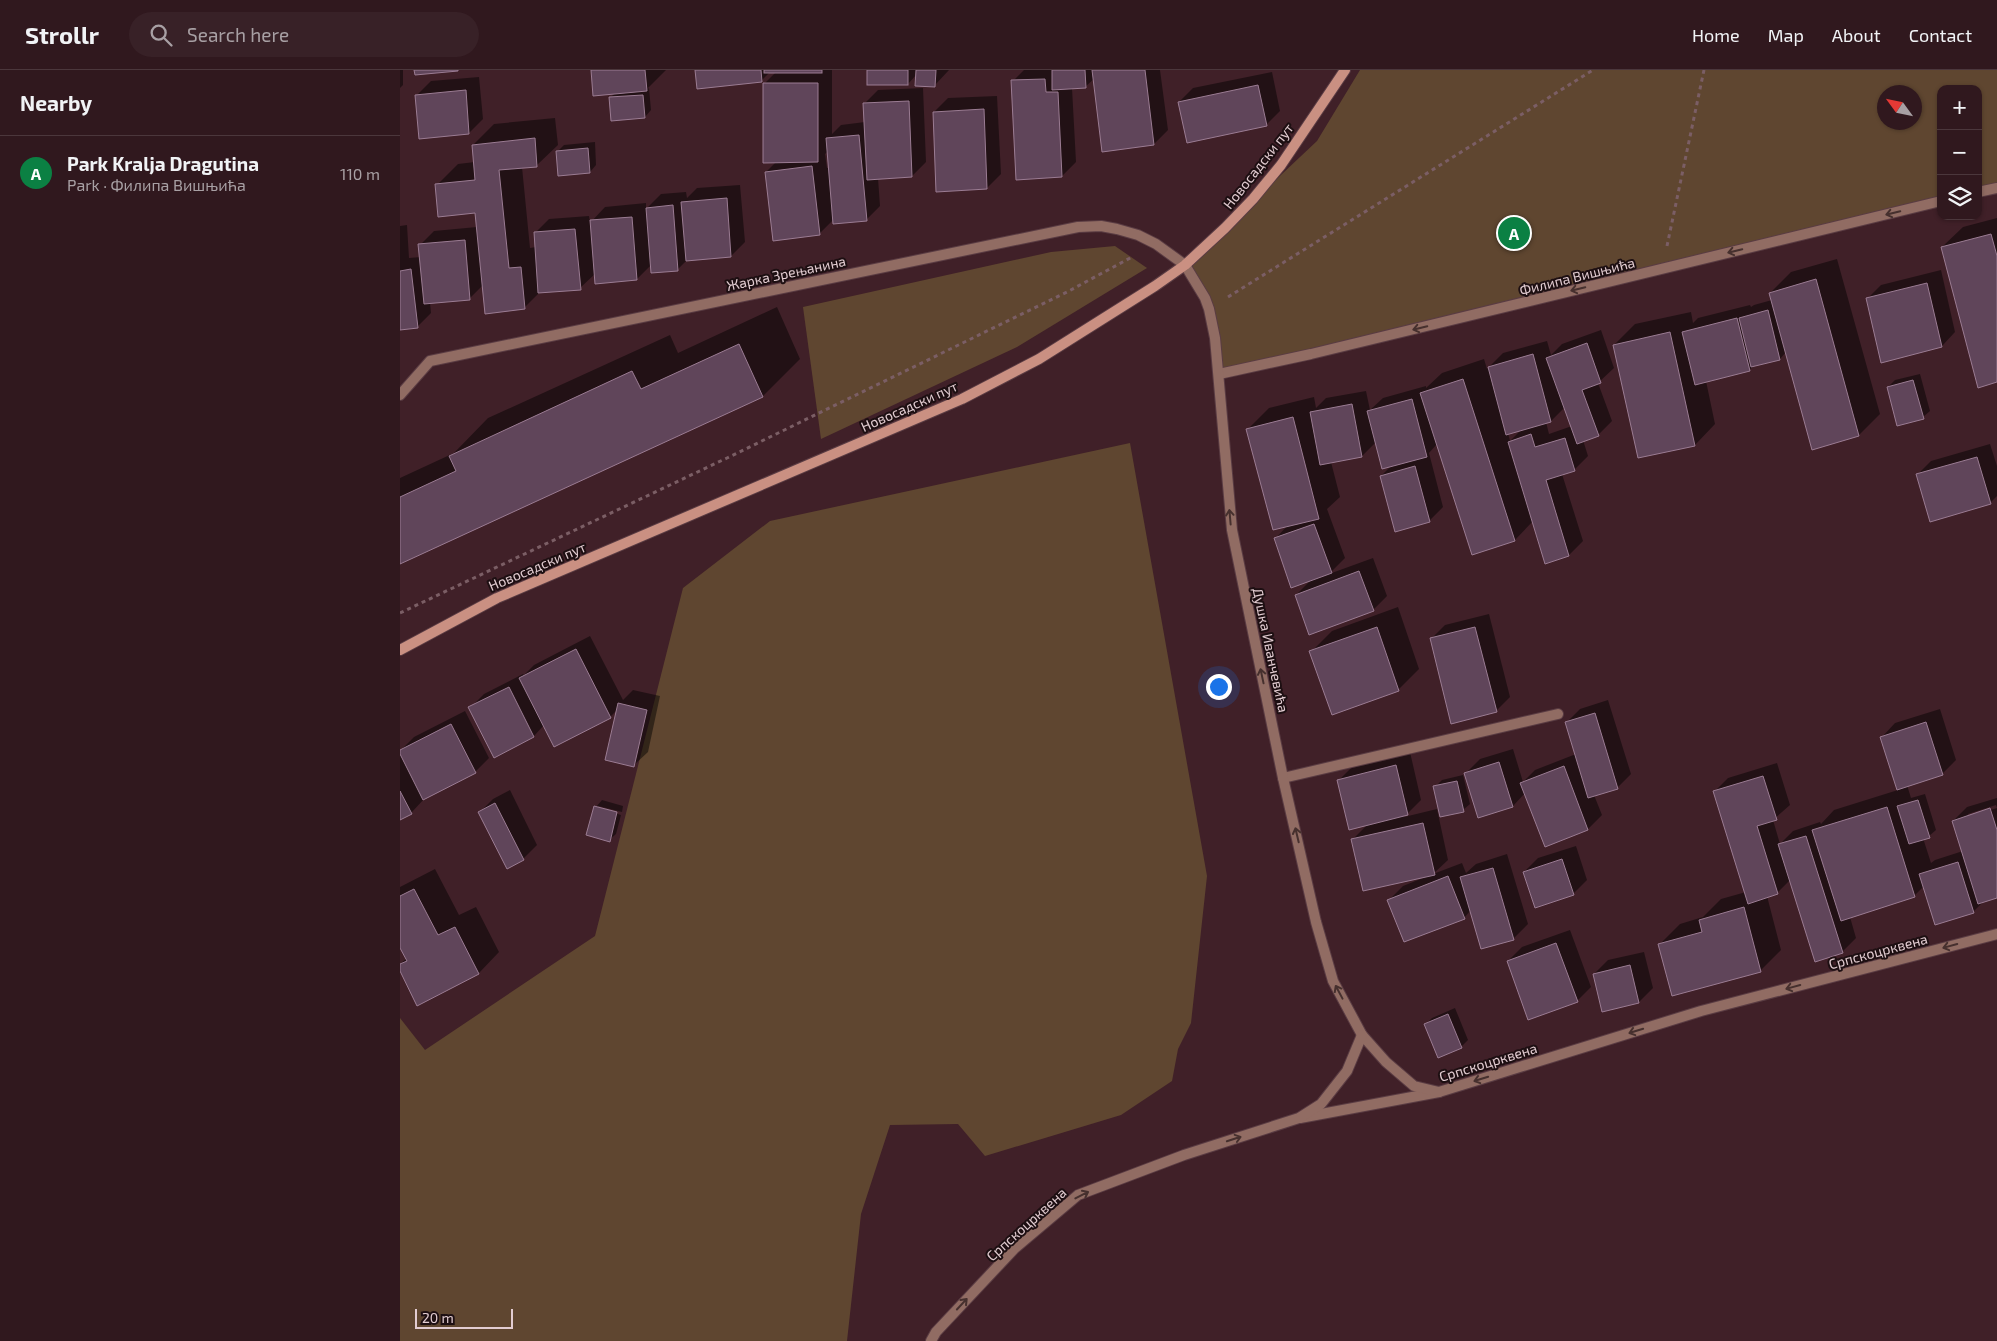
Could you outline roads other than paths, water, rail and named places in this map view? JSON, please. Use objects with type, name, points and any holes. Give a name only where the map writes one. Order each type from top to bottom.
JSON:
[{"type":"main road","name":"Новосадски пут","points":[[400,650],[497,598],[962,399],[1039,358],[1185,265],[1225,228],[1253,199],[1281,165],[1345,70]]},
{"type":"street","points":[[1982,191],[1997,188]]},
{"type":"street","name":"Филипа Вишњића","points":[[1219,374],[1311,354],[1937,202]]},
{"type":"street","name":"Жарка Зрењанина","points":[[400,395],[430,361],[1078,227],[1101,226],[1138,235],[1156,244],[1185,265]]},
{"type":"street","name":"Душка Иванчевића","points":[[1185,265],[1209,309],[1215,338],[1232,530],[1283,778],[1316,922],[1333,981],[1362,1035]]},
{"type":"street","points":[[1283,778],[1558,714]]},
{"type":"street","name":"Српскоцрквена","points":[[931,1341],[936,1332],[1014,1249],[1078,1195],[1184,1154],[1299,1118],[1321,1104],[1347,1071],[1362,1035],[1386,1062],[1414,1086],[1439,1092],[1701,1011],[1997,934]]},
{"type":"street","points":[[1299,1118],[1439,1092]]},
{"type":"place","name":"Park Kralja Dragutina","points":[[1514,233]]}]
